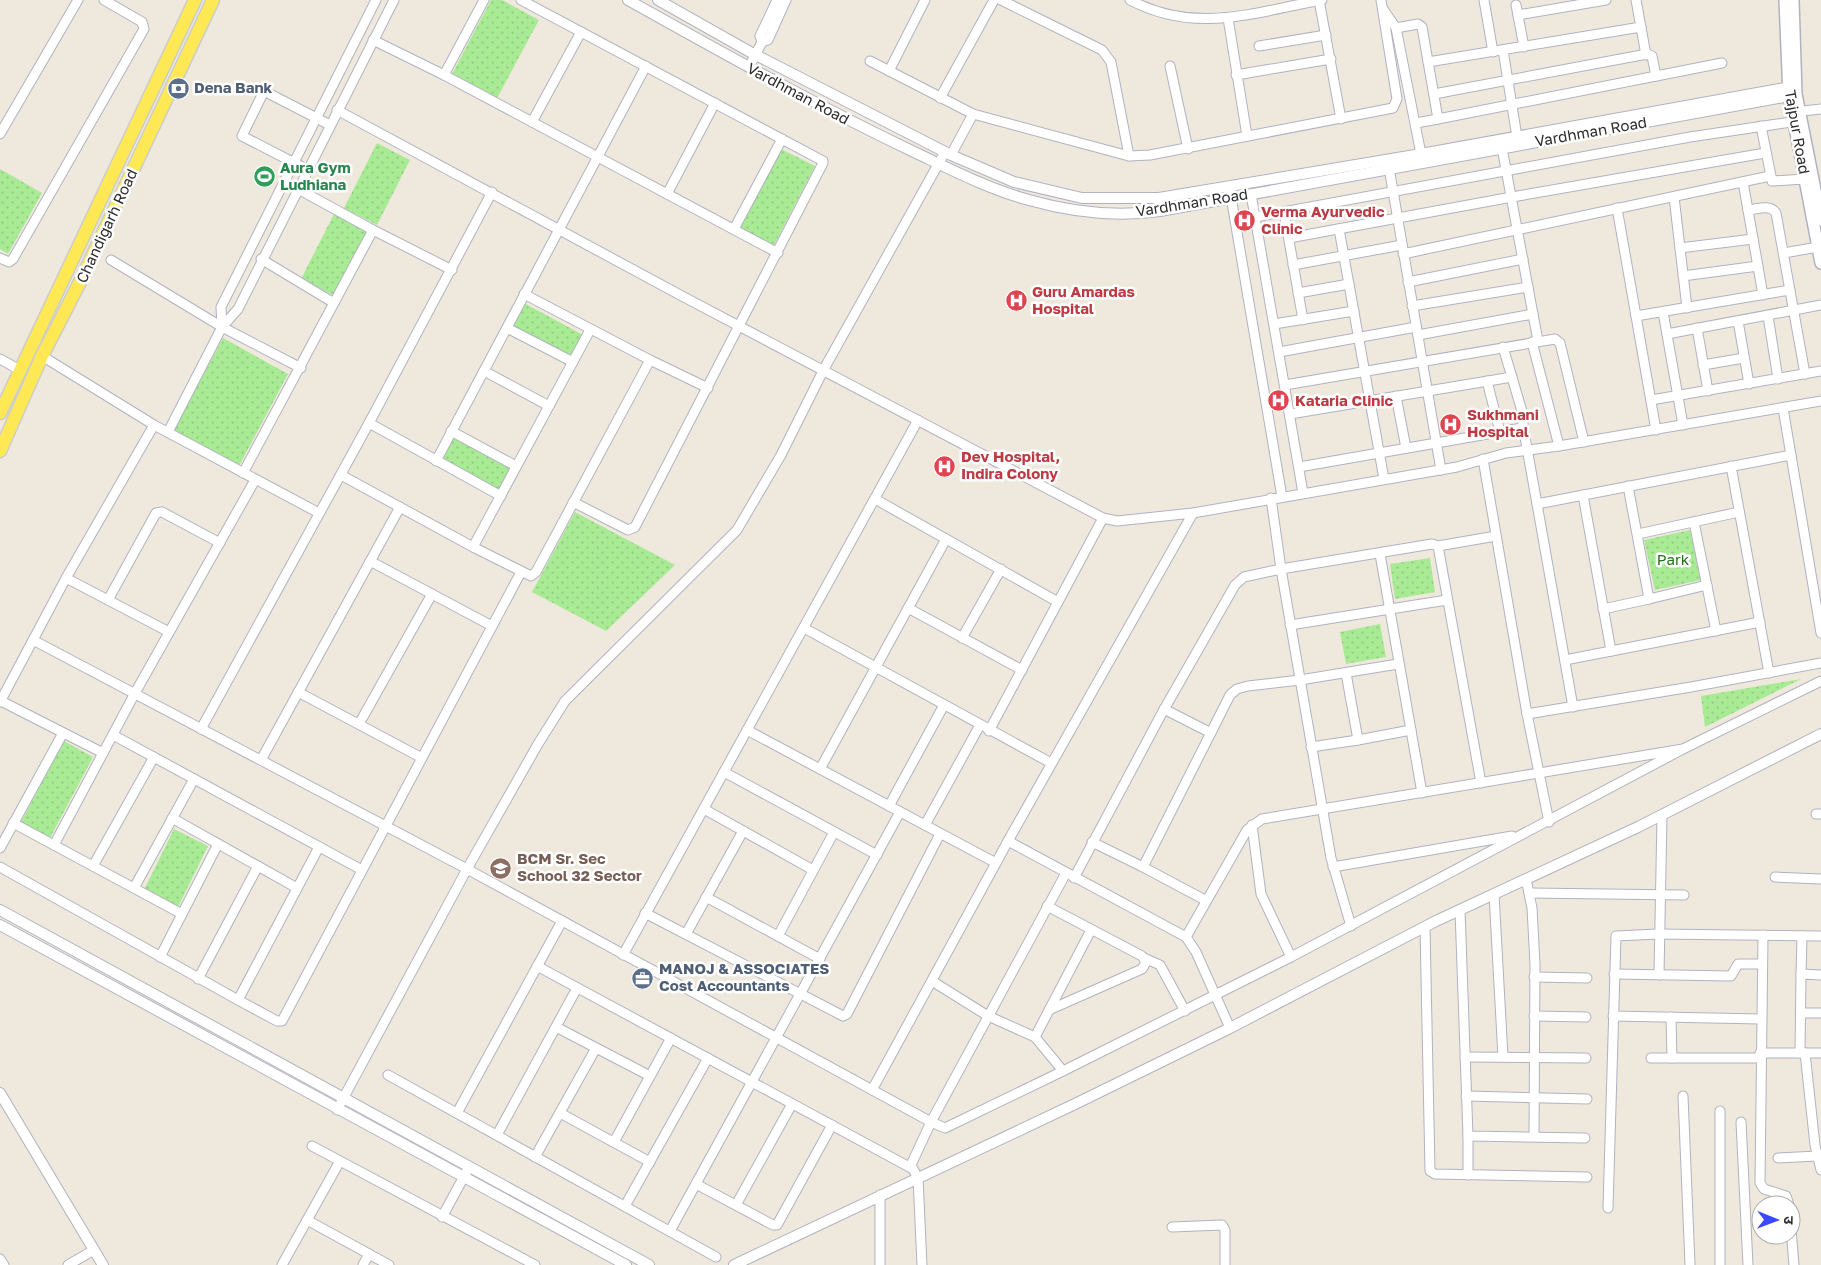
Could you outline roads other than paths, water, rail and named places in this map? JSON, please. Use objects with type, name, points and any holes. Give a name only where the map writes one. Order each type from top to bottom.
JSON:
[{"type":"main road","name":"Chandigarh Road","points":[[0,413],[195,0]]},
{"type":"main road","name":"Chandigarh Road","points":[[0,451],[42,356],[80,282],[213,0]]},
{"type":"main road","name":"Tajpur Road","points":[[1785,0],[1792,91],[1805,179],[1821,263]]},
{"type":"main road","name":"Tajpur Road","points":[[1792,91],[1793,0]]},
{"type":"main road","name":"Tajpur Road","points":[[1796,116],[1821,220]]},
{"type":"street","points":[[0,134],[78,0]]},
{"type":"street","points":[[0,258],[5,261],[13,260],[144,29],[142,22],[104,0]]},
{"type":"street","points":[[222,327],[221,307],[376,0]]},
{"type":"street","points":[[168,432],[222,327],[238,309],[261,259],[394,0]]},
{"type":"street","points":[[444,75],[484,0]]},
{"type":"street","points":[[522,0],[823,161],[778,253],[635,528],[628,530],[573,502]]},
{"type":"street","name":"Vardhman Road","points":[[628,0],[852,122],[938,163],[1028,200],[1086,211],[1141,213],[1231,198],[1388,164],[1421,154],[1792,91]]},
{"type":"street","name":"Vardhman Road","points":[[658,0],[756,54],[948,153],[1014,182],[1082,198],[1159,198],[1229,186],[1502,148],[1792,91]]},
{"type":"street","points":[[749,67],[762,42],[760,36],[777,0]]},
{"type":"street","points":[[762,42],[768,40],[786,0]]},
{"type":"street","points":[[889,71],[926,0]]},
{"type":"street","points":[[940,98],[994,0]]},
{"type":"street","points":[[1001,0],[1102,50],[1107,56],[1111,62],[1129,156]]},
{"type":"street","points":[[1130,0],[1159,11],[1200,20],[1228,18],[1321,0],[1341,119]]},
{"type":"street","points":[[1484,0],[1493,52]]},
{"type":"street","points":[[1518,15],[1606,0]]},
{"type":"street","points":[[1636,0],[1646,55]]},
{"type":"street","points":[[870,61],[973,114],[1129,156],[1150,156],[1390,109],[1396,105],[1397,99],[1382,5]]},
{"type":"street","points":[[1382,5],[1396,28],[1421,154]]},
{"type":"street","points":[[1516,5],[1524,47]]},
{"type":"street","points":[[1228,18],[1247,136]]},
{"type":"street","points":[[1396,28],[1421,25],[1438,120]]},
{"type":"street","points":[[1428,62],[1641,27]]},
{"type":"street","points":[[532,122],[581,32]]},
{"type":"street","points":[[1259,46],[1326,35]]},
{"type":"street","points":[[373,40],[444,75],[778,253]]},
{"type":"street","points":[[1503,50],[1517,137]]},
{"type":"street","points":[[1434,94],[1646,55],[1652,56],[1656,76]]},
{"type":"street","points":[[1236,76],[1331,59]]},
{"type":"street","points":[[1416,123],[1512,106],[1722,63]]},
{"type":"street","points":[[436,461],[646,66]]},
{"type":"street","points":[[1170,66],[1188,149]]},
{"type":"street","points":[[308,170],[242,136],[264,91],[330,125]]},
{"type":"street","points":[[667,194],[715,103]]},
{"type":"street","points":[[337,110],[739,326],[824,369],[1103,518],[1117,521],[1193,513],[1441,470],[1483,459],[1527,451],[1821,401]]},
{"type":"street","points":[[1255,217],[1690,137],[1761,126],[1821,110]]},
{"type":"street","points":[[337,1110],[467,870],[538,744],[565,701],[737,530],[781,455],[824,369],[938,163],[948,153],[973,114]]},
{"type":"street","points":[[1761,126],[1772,181],[1805,179]]},
{"type":"street","points":[[734,229],[782,139]]},
{"type":"street","points":[[1502,148],[1533,314],[1535,342],[1559,446]]},
{"type":"street","points":[[1289,238],[1765,153]]},
{"type":"street","points":[[1388,164],[1441,470]]},
{"type":"street","points":[[1294,265],[1518,231],[1770,176]]},
{"type":"street","points":[[1743,182],[1763,295]]},
{"type":"street","points":[[1229,186],[1282,497]]},
{"type":"street","points":[[298,189],[452,270]]},
{"type":"street","points":[[201,729],[370,424],[492,192]]},
{"type":"street","points":[[1251,194],[1304,493]]},
{"type":"street","points":[[1674,197],[1687,308]]},
{"type":"street","points":[[1748,210],[1767,207],[1775,211],[1805,374]]},
{"type":"street","points":[[1617,208],[1656,430]]},
{"type":"street","points":[[1284,212],[1303,320]]},
{"type":"street","points":[[1339,229],[1384,480]]},
{"type":"street","points":[[243,473],[373,230]]},
{"type":"street","points":[[1680,248],[1753,239]]},
{"type":"street","points":[[1784,253],[1818,247]]},
{"type":"street","points":[[261,259],[334,303]]},
{"type":"street","points":[[1408,282],[1523,259]]},
{"type":"street","points":[[111,260],[222,327],[300,368]]},
{"type":"street","points":[[1683,276],[1758,266]]},
{"type":"street","points":[[1298,293],[1349,284]]},
{"type":"street","points":[[1412,306],[1528,287]]},
{"type":"street","points":[[1636,316],[1790,290]]},
{"type":"street","points":[[524,294],[590,330],[708,388]]},
{"type":"street","points":[[1667,334],[1821,305]]},
{"type":"street","points":[[1274,324],[1354,311]]},
{"type":"street","points":[[1663,312],[1683,425]]},
{"type":"street","points":[[1279,352],[1359,337],[1417,331],[1533,314]]},
{"type":"street","points":[[1768,316],[1778,379]]},
{"type":"street","points":[[1738,321],[1749,384]]},
{"type":"street","points":[[507,328],[573,362]]},
{"type":"street","points":[[1696,328],[1708,391]]},
{"type":"street","points":[[473,547],[590,330]]},
{"type":"street","points":[[1285,385],[1552,339],[1560,343],[1584,442]]},
{"type":"street","points":[[1503,347],[1524,418],[1523,426],[1527,451],[1573,707]]},
{"type":"street","points":[[42,356],[154,425],[320,513]]},
{"type":"street","points":[[1703,365],[1744,358]]},
{"type":"street","points":[[0,359],[20,370]]},
{"type":"street","points":[[341,475],[530,576],[536,572],[650,360]]},
{"type":"street","points":[[484,371],[549,406]]},
{"type":"street","points":[[1651,400],[1821,371]]},
{"type":"street","points":[[1290,414],[1512,377]]},
{"type":"street","points":[[1487,381],[1500,432]]},
{"type":"street","points":[[1396,396],[1406,448]]},
{"type":"street","points":[[1783,408],[1821,633]]},
{"type":"street","points":[[623,954],[918,420]]},
{"type":"street","points":[[370,424],[501,496]]},
{"type":"street","points":[[103,753],[0,702],[66,578],[154,425]]},
{"type":"street","points":[[1299,467],[1500,432],[1523,426]]},
{"type":"street","points":[[452,431],[516,466]]},
{"type":"street","points":[[1536,504],[1791,455]]},
{"type":"street","points":[[1483,459],[1537,773],[1549,822]]},
{"type":"street","points":[[1731,466],[1769,673]]},
{"type":"street","points":[[54,845],[134,693],[255,480]]},
{"type":"street","points":[[1628,486],[1649,600]]},
{"type":"street","points":[[1583,495],[1611,651]]},
{"type":"street","points":[[1271,498],[1290,625],[1322,810],[1333,867],[1351,926]]},
{"type":"street","points":[[875,499],[1058,602]]},
{"type":"street","points":[[261,760],[400,507]]},
{"type":"street","points":[[108,600],[156,512],[162,512],[220,543]]},
{"type":"street","points":[[1638,534],[1739,512]]},
{"type":"street","points":[[872,1090],[1051,763],[1193,513]]},
{"type":"street","points":[[989,731],[1103,518]]},
{"type":"street","points":[[1694,522],[1716,631]]},
{"type":"street","points":[[910,1167],[931,1122],[1047,906],[1092,842],[1164,709],[1237,582],[1244,576],[1281,569],[1432,544],[1438,546],[1496,536]]},
{"type":"street","points":[[820,769],[946,539]]},
{"type":"street","points":[[1438,546],[1481,783]]},
{"type":"street","points":[[1380,554],[1388,610],[1422,793]]},
{"type":"street","points":[[370,561],[492,626]]},
{"type":"street","points":[[962,638],[1001,570]]},
{"type":"street","points":[[0,867],[160,958],[277,1021],[282,1021],[521,572]]},
{"type":"street","points":[[66,578],[169,632]]},
{"type":"street","points":[[1603,609],[1707,586]]},
{"type":"street","points":[[359,724],[432,594]]},
{"type":"street","points":[[1290,625],[1447,600]]},
{"type":"street","points":[[908,608],[1022,670]]},
{"type":"street","points":[[1565,660],[1760,622]]},
{"type":"street","points":[[804,628],[989,731],[1051,763]]},
{"type":"street","points":[[34,640],[385,826],[945,1128],[1063,1072],[1215,996],[1351,926],[1520,834],[1549,822],[1683,749],[1821,681]]},
{"type":"street","points":[[1527,714],[1821,663]]},
{"type":"street","points":[[1143,868],[1211,733],[1226,699],[1236,689],[1398,664]]},
{"type":"street","points":[[1346,673],[1358,740]]},
{"type":"street","points":[[298,692],[422,758]]},
{"type":"street","points":[[889,806],[944,705]]},
{"type":"street","points":[[1164,709],[1211,733]]},
{"type":"street","points":[[925,825],[980,725]]},
{"type":"street","points":[[747,730],[996,863]]},
{"type":"street","points":[[1311,747],[1411,730]]},
{"type":"street","points":[[0,848],[63,733]]},
{"type":"street","points":[[113,734],[362,870]]},
{"type":"street","points":[[734,1265],[1230,1028],[1425,927],[1662,815],[1821,734]]},
{"type":"street","points":[[1186,937],[1205,900],[1252,825],[1262,820],[1683,749]]},
{"type":"street","points":[[93,866],[154,757]]},
{"type":"street","points":[[724,772],[876,855]]},
{"type":"street","points":[[134,888],[194,779]]},
{"type":"street","points":[[704,809],[813,870]]},
{"type":"street","points":[[670,1231],[900,812]]},
{"type":"street","points":[[1659,975],[1658,934],[1662,815]]},
{"type":"street","points":[[172,818],[297,888]]},
{"type":"street","points":[[13,823],[182,914]]},
{"type":"street","points":[[1252,825],[1261,894],[1291,957]]},
{"type":"street","points":[[686,934],[743,831]]},
{"type":"street","points":[[778,936],[834,832]]},
{"type":"street","points":[[645,913],[799,995],[843,1016],[847,1014],[940,834]]},
{"type":"street","points":[[1333,867],[1520,834]]},
{"type":"street","points":[[1008,841],[1186,937],[1196,952],[1230,1028]]},
{"type":"street","points":[[1092,842],[1205,900]]},
{"type":"street","points":[[160,958],[218,844]]},
{"type":"street","points":[[238,1000],[319,846]]},
{"type":"street","points":[[198,978],[258,866]]},
{"type":"street","points":[[1775,877],[1821,879]]},
{"type":"street","points":[[1526,879],[1530,893],[1534,977],[1534,1136]]},
{"type":"street","points":[[1530,893],[1684,895]]},
{"type":"street","points":[[1494,894],[1502,1057]]},
{"type":"street","points":[[706,897],[820,958]]},
{"type":"street","points":[[1047,906],[1160,965],[1185,1011]]},
{"type":"street","points":[[0,910],[649,1265]]},
{"type":"street","points":[[1460,910],[1468,1175]]},
{"type":"street","points":[[457,1113],[562,921]]},
{"type":"street","points":[[0,925],[337,1110],[626,1265]]},
{"type":"street","points":[[1425,927],[1428,1168],[1436,1174],[1586,1177]]},
{"type":"street","points":[[1035,1037],[1091,930]]},
{"type":"street","points":[[1608,1208],[1616,936],[1658,934],[1821,936]]},
{"type":"street","points":[[1763,935],[1760,1055],[1760,1183],[1764,1189],[1783,1195]]},
{"type":"street","points":[[1802,936],[1802,1053],[1817,1156],[1821,1170]]},
{"type":"street","points":[[1049,1010],[1142,969],[1146,962],[1144,958]]},
{"type":"street","points":[[1614,974],[1731,976],[1738,964],[1762,964]]},
{"type":"street","points":[[537,966],[910,1167],[918,1178],[922,1265]]},
{"type":"street","points":[[1801,974],[1821,975]]},
{"type":"street","points":[[1534,977],[1587,978]]},
{"type":"street","points":[[932,980],[988,1016],[1035,1037],[1063,1072]]},
{"type":"street","points":[[497,1135],[578,988]]},
{"type":"street","points":[[1801,1013],[1821,1013]]},
{"type":"street","points":[[1534,1016],[1586,1017]]},
{"type":"street","points":[[1613,1016],[1761,1019]]},
{"type":"street","points":[[1671,1017],[1672,1058]]},
{"type":"street","points":[[556,1027],[650,1076]]},
{"type":"street","points":[[614,1142],[671,1038]]},
{"type":"street","points":[[535,1156],[596,1048]]},
{"type":"street","points":[[1651,1058],[1821,1053]]},
{"type":"street","points":[[1465,1057],[1586,1058]]},
{"type":"street","points":[[625,1206],[708,1058]]},
{"type":"street","points":[[388,1075],[716,1257]]},
{"type":"street","points":[[0,1092],[102,1265]]},
{"type":"street","points":[[1466,1096],[1587,1099]]},
{"type":"street","points":[[1683,1096],[1690,1265]]},
{"type":"street","points":[[736,1204],[792,1104]]},
{"type":"street","points":[[1720,1111],[1720,1265]]},
{"type":"street","points":[[560,1113],[650,1162]]},
{"type":"street","points":[[1741,1122],[1748,1265]]},
{"type":"street","points":[[696,1184],[773,1225],[777,1225],[832,1125]]},
{"type":"street","points":[[1468,1136],[1585,1138]]},
{"type":"street","points":[[312,1146],[535,1265]]},
{"type":"street","points":[[1778,1158],[1817,1156]]},
{"type":"street","points":[[282,1265],[340,1161]]},
{"type":"street","points":[[442,1217],[469,1166]]},
{"type":"street","points":[[880,1195],[880,1265]]},
{"type":"street","points":[[307,1220],[389,1265]]},
{"type":"street","points":[[1172,1227],[1222,1225],[1225,1234],[1225,1265]]},
{"type":"street","points":[[1792,1245],[1794,1265]]},
{"type":"street","points":[[68,1265],[94,1250]]},
{"type":"street","points":[[363,1265],[369,1254]]},
{"type":"street","points":[[0,1259],[4,1265]]},
{"type":"place","name":"Dena Bank","points":[[178,88]]},
{"type":"place","name":"Aura Gym Ludhiana","points":[[264,177]]},
{"type":"place","name":"Verma Ayurvedic Clinic","points":[[1245,221]]},
{"type":"place","name":"Guru Amardas Hospital","points":[[1016,301]]},
{"type":"place","name":"Kataria Clinic","points":[[1279,401]]},
{"type":"place","name":"Sukhmani Hospital","points":[[1451,424]]},
{"type":"place","name":"Dev Hospital, Indira Colony","points":[[945,466]]},
{"type":"place","name":"BCM Sr. Sec School 32 Sector","points":[[501,868]]},
{"type":"place","name":"MANOJ & ASSOCIATES Cost Accountants","points":[[643,978]]},
{"type":"park label","name":"Park","points":[[1673,560]]}]
